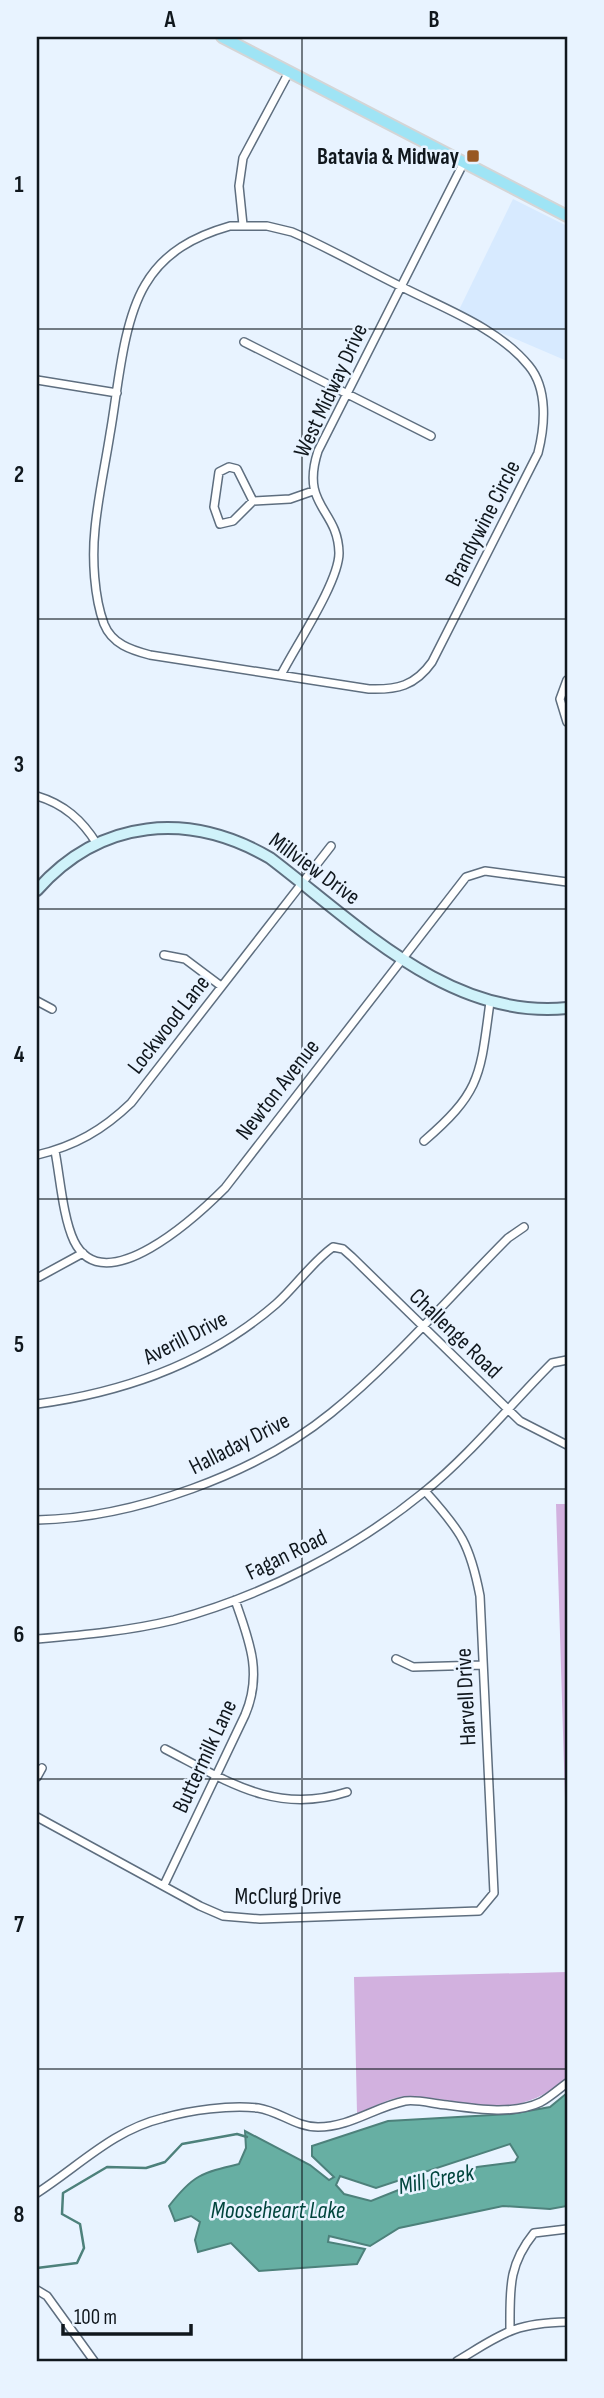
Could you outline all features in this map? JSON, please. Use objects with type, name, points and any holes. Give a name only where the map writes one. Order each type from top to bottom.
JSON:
[{"type":"main road","points":[[222,37],[567,216]]},
{"type":"street","points":[[243,225],[239,186],[243,158],[289,72]]},
{"type":"street","name":"West Midway Drive","points":[[281,675],[332,580],[338,562],[335,534],[313,491],[311,480],[318,451],[464,162]]},
{"type":"street","name":"Brandywine Circle","points":[[243,225],[292,232],[402,287],[504,341],[530,367],[538,383],[543,408],[543,431],[538,453],[432,662],[421,678],[405,687],[388,690],[150,655],[129,649],[110,635],[99,599],[95,536],[117,393],[136,302],[156,269],[189,241],[209,232],[243,225]]},
{"type":"street","points":[[244,342],[431,436]]},
{"type":"street","points":[[37,380],[117,393]]},
{"type":"street","points":[[253,501],[237,469],[229,467],[219,472],[214,507],[220,524],[233,521],[253,501],[290,499],[313,491]]},
{"type":"street","points":[[567,680],[562,688],[561,710],[567,722]]},
{"type":"street","points":[[37,796],[71,812],[97,844]]},
{"type":"street","name":"Millview Drive","points":[[37,890],[62,865],[97,844],[124,834],[152,828],[207,831],[246,844],[302,882],[401,958],[437,981],[490,1002],[523,1007],[567,1008]]},
{"type":"street","name":"Lockwood Lane","points":[[37,1155],[55,1151],[97,1132],[131,1103],[331,846]]},
{"type":"street","name":"Newton Avenue","points":[[83,1253],[101,1263],[125,1260],[159,1243],[206,1207],[225,1188],[466,877],[485,871],[567,882]]},
{"type":"street","points":[[164,955],[185,958],[221,986]]},
{"type":"street","points":[[37,1001],[52,1009]]},
{"type":"street","points":[[424,1141],[458,1111],[475,1084],[481,1065],[490,1002]]},
{"type":"street","points":[[39,1277],[83,1253],[74,1241],[70,1227],[55,1151]]},
{"type":"street","name":"Halladay Drive","points":[[37,1520],[132,1506],[194,1488],[268,1454],[329,1415],[374,1376],[508,1238],[524,1227]]},
{"type":"street","name":"Challenge Road","points":[[324,1253],[333,1247],[343,1249],[506,1409],[536,1432],[567,1445]]},
{"type":"street","name":"Averill Drive","points":[[37,1404],[108,1392],[146,1380],[213,1349],[275,1305],[324,1253]]},
{"type":"street","name":"Fagan Road","points":[[37,1639],[105,1634],[174,1620],[235,1600],[310,1566],[355,1541],[425,1492],[552,1363],[567,1360]]},
{"type":"street","name":"Harvell Drive","points":[[425,1492],[453,1522],[472,1554],[480,1596],[495,1893],[479,1911]]},
{"type":"street","name":"Buttermilk Lane","points":[[164,1885],[246,1715],[255,1687],[252,1649],[235,1600]]},
{"type":"street","points":[[396,1659],[413,1667],[483,1665]]},
{"type":"street","points":[[165,1749],[216,1775],[273,1799],[323,1800],[347,1792]]},
{"type":"street","points":[[37,1777],[42,1768]]},
{"type":"street","name":"McClurg Drive","points":[[37,1817],[211,1912],[249,1919],[479,1911]]},
{"type":"street","points":[[37,2193],[103,2143],[136,2126],[165,2117],[216,2110],[260,2108],[288,2121],[318,2127],[348,2122],[405,2101],[475,2109],[513,2109],[541,2102],[567,2083]]},
{"type":"street","points":[[510,2329],[510,2281],[519,2251],[534,2233],[567,2229]]},
{"type":"street","points":[[37,2290],[47,2296],[94,2361]]},
{"type":"street","points":[[457,2361],[510,2329],[534,2323],[567,2322]]},
{"type":"shaded area","points":[[513,199],[567,226],[567,361],[457,314]]},
{"type":"shaded area","points":[[556,1504],[567,1504],[567,1863]]},
{"type":"shaded area","points":[[567,1972],[567,2078],[547,2092],[528,2101],[491,2106],[408,2096],[389,2100],[357,2113],[354,1977]]},
{"type":"water","name":"Mooseheart Lake","points":[[567,2093],[567,2206],[550,2209],[503,2206],[399,2228],[370,2246],[329,2236],[328,2242],[365,2249],[357,2264],[259,2271],[231,2243],[198,2252],[195,2240],[200,2222],[191,2216],[175,2221],[169,2206],[192,2181],[215,2170],[239,2164],[246,2148],[245,2131],[310,2165],[329,2180],[334,2177],[312,2156],[312,2146],[388,2121],[511,2114],[550,2107]],"holes":[[[510,2144],[518,2157],[515,2162],[477,2167],[467,2172],[416,2183],[371,2201],[344,2194],[336,2185],[340,2176],[376,2188]]]},
{"type":"waterway","name":"Mill Creek","points":[[37,2268],[77,2263],[84,2248],[80,2224],[62,2214],[63,2193],[107,2167],[146,2168],[165,2162],[182,2144],[237,2134],[247,2137]]},
{"type":"place","name":"Batavia & Midway","points":[[473,156]]}]
